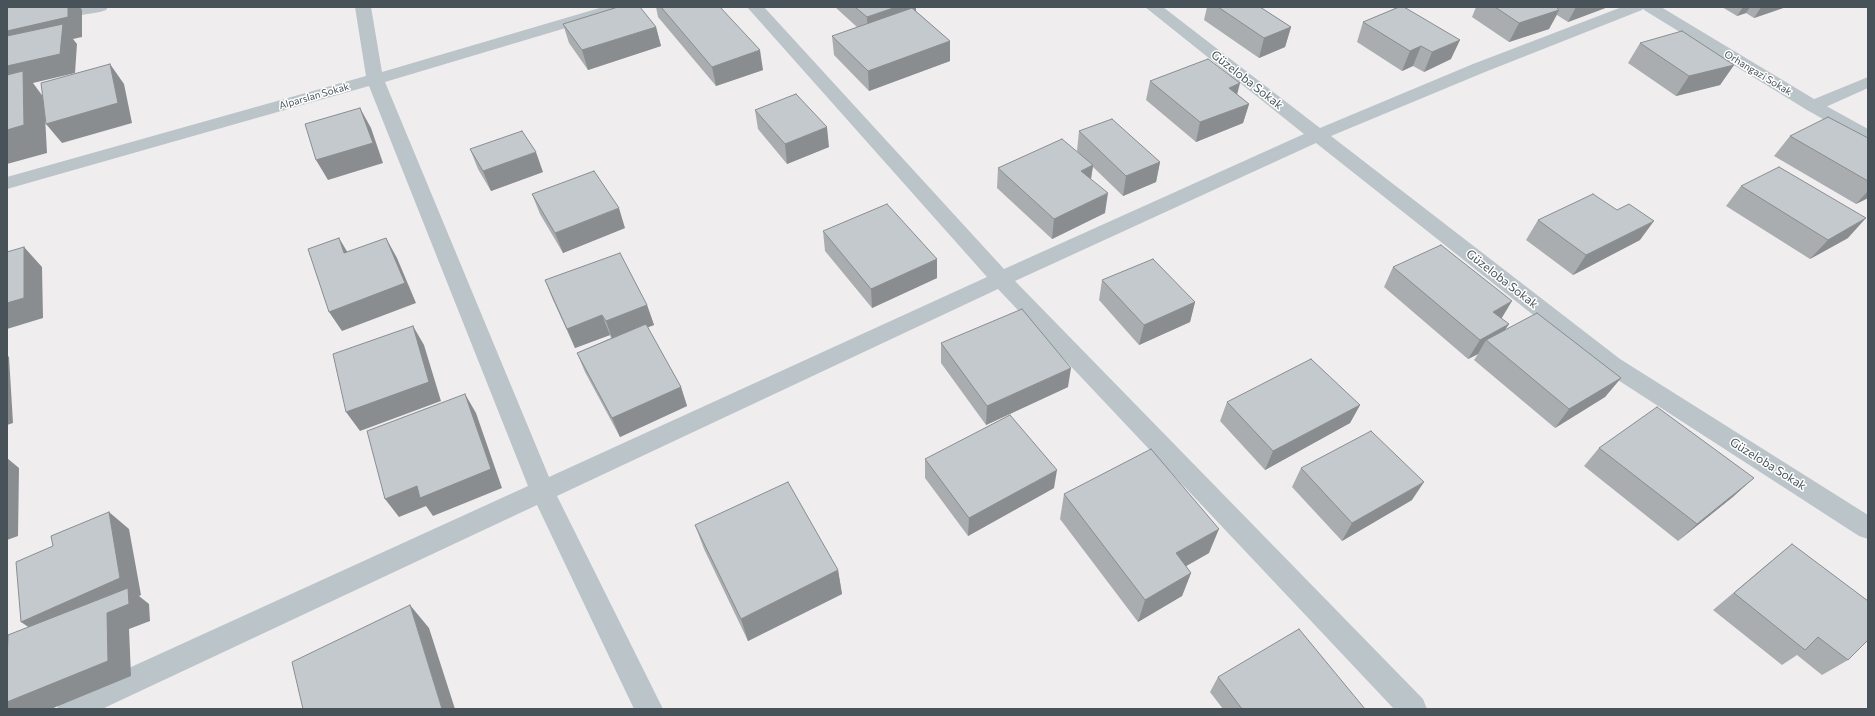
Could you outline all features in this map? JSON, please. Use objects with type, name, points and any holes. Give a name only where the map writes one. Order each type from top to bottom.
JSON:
[{"type":"street","points":[[7,22],[100,7]]},
{"type":"street","points":[[363,7],[375,79],[543,492],[649,709]]},
{"type":"street","name":"Alparslan Sokak","points":[[7,183],[375,79],[620,7]]},
{"type":"street","points":[[755,7],[1001,279],[1412,709]]},
{"type":"street","name":"Güzeloba Sokak","points":[[1153,7],[1612,365],[1868,528]]},
{"type":"street","points":[[71,709],[1001,279],[1318,135],[1479,68],[1636,7]]},
{"type":"street","name":"Orhangazi Sokak","points":[[1650,7],[1868,138]]},
{"type":"street","points":[[1813,106],[1868,82]]},
{"type":"building","points":[[7,7],[68,7],[68,17],[7,31]]},
{"type":"building","points":[[618,7],[640,7],[656,27],[582,50],[563,24]]},
{"type":"building","points":[[661,7],[720,7],[760,50],[712,67]]},
{"type":"building","points":[[855,7],[896,7],[867,17]]},
{"type":"building","points":[[1218,7],[1260,7],[1291,27],[1264,38]]},
{"type":"building","points":[[1399,7],[1404,7],[1460,40],[1432,52],[1421,46],[1410,51],[1363,22]]},
{"type":"building","points":[[1495,7],[1556,7],[1559,10],[1519,23]]},
{"type":"building","points":[[912,8],[950,41],[868,71],[832,36]]},
{"type":"building","points":[[63,24],[60,54],[7,66],[7,36]]},
{"type":"building","points":[[1682,31],[1734,65],[1689,76],[1640,43]]},
{"type":"building","points":[[1208,59],[1240,83],[1229,88],[1249,104],[1200,122],[1150,81]]},
{"type":"building","points":[[110,64],[118,103],[46,124],[41,83]]},
{"type":"building","points":[[23,71],[24,125],[7,130],[7,75]]},
{"type":"building","points":[[796,94],[827,127],[785,144],[755,110]]},
{"type":"building","points":[[360,108],[373,143],[316,160],[305,124]]},
{"type":"building","points":[[1828,117],[1868,138],[1868,181],[1790,136]]},
{"type":"building","points":[[1112,119],[1160,162],[1126,176],[1079,131]]},
{"type":"building","points":[[522,131],[536,152],[483,171],[470,149]]},
{"type":"building","points":[[1062,139],[1093,165],[1081,171],[1108,193],[1054,219],[998,168]]},
{"type":"building","points":[[1779,167],[1866,218],[1828,240],[1741,186]]},
{"type":"building","points":[[594,171],[619,208],[555,233],[532,194]]},
{"type":"building","points":[[1593,194],[1617,210],[1629,204],[1654,221],[1586,255],[1538,220]]},
{"type":"building","points":[[887,204],[937,259],[871,289],[823,231]]},
{"type":"building","points":[[339,238],[344,253],[386,238],[405,283],[329,312],[308,249]]},
{"type":"building","points":[[1441,245],[1512,301],[1493,312],[1509,324],[1480,340],[1393,267]]},
{"type":"building","points":[[24,247],[24,298],[7,303],[7,252]]},
{"type":"building","points":[[620,253],[647,305],[606,321],[602,315],[567,329],[545,280]]},
{"type":"building","points":[[1153,259],[1195,302],[1144,325],[1102,280]]},
{"type":"building","points":[[1022,309],[1071,368],[987,406],[941,343]]},
{"type":"building","points":[[1537,313],[1621,378],[1569,409],[1486,340]]},
{"type":"building","points":[[646,324],[681,387],[612,418],[577,353]]},
{"type":"building","points":[[413,326],[429,382],[346,412],[333,354]]},
{"type":"building","points":[[1311,359],[1360,405],[1273,451],[1227,402]]},
{"type":"building","points":[[465,394],[491,469],[420,498],[417,486],[385,499],[367,431]]},
{"type":"building","points":[[1657,407],[1754,478],[1697,524],[1599,448]]},
{"type":"building","points":[[1010,415],[1057,470],[969,518],[925,459]]},
{"type":"building","points":[[1371,431],[1424,482],[1352,523],[1301,468]]},
{"type":"building","points":[[1151,449],[1219,529],[1176,553],[1191,573],[1145,600],[1064,494]]},
{"type":"building","points":[[788,482],[838,570],[741,619],[695,525]]},
{"type":"building","points":[[109,512],[120,578],[21,622],[16,562],[53,546],[51,536]]},
{"type":"building","points":[[1792,544],[1868,601],[1868,640],[1848,660],[1818,637],[1805,650],[1734,593]]},
{"type":"building","points":[[128,588],[129,604],[107,613],[108,661],[7,702],[8,635]]},
{"type":"building","points":[[410,605],[442,709],[303,709],[292,662]]},
{"type":"building","points":[[1299,629],[1365,709],[1242,709],[1218,677]]}]
